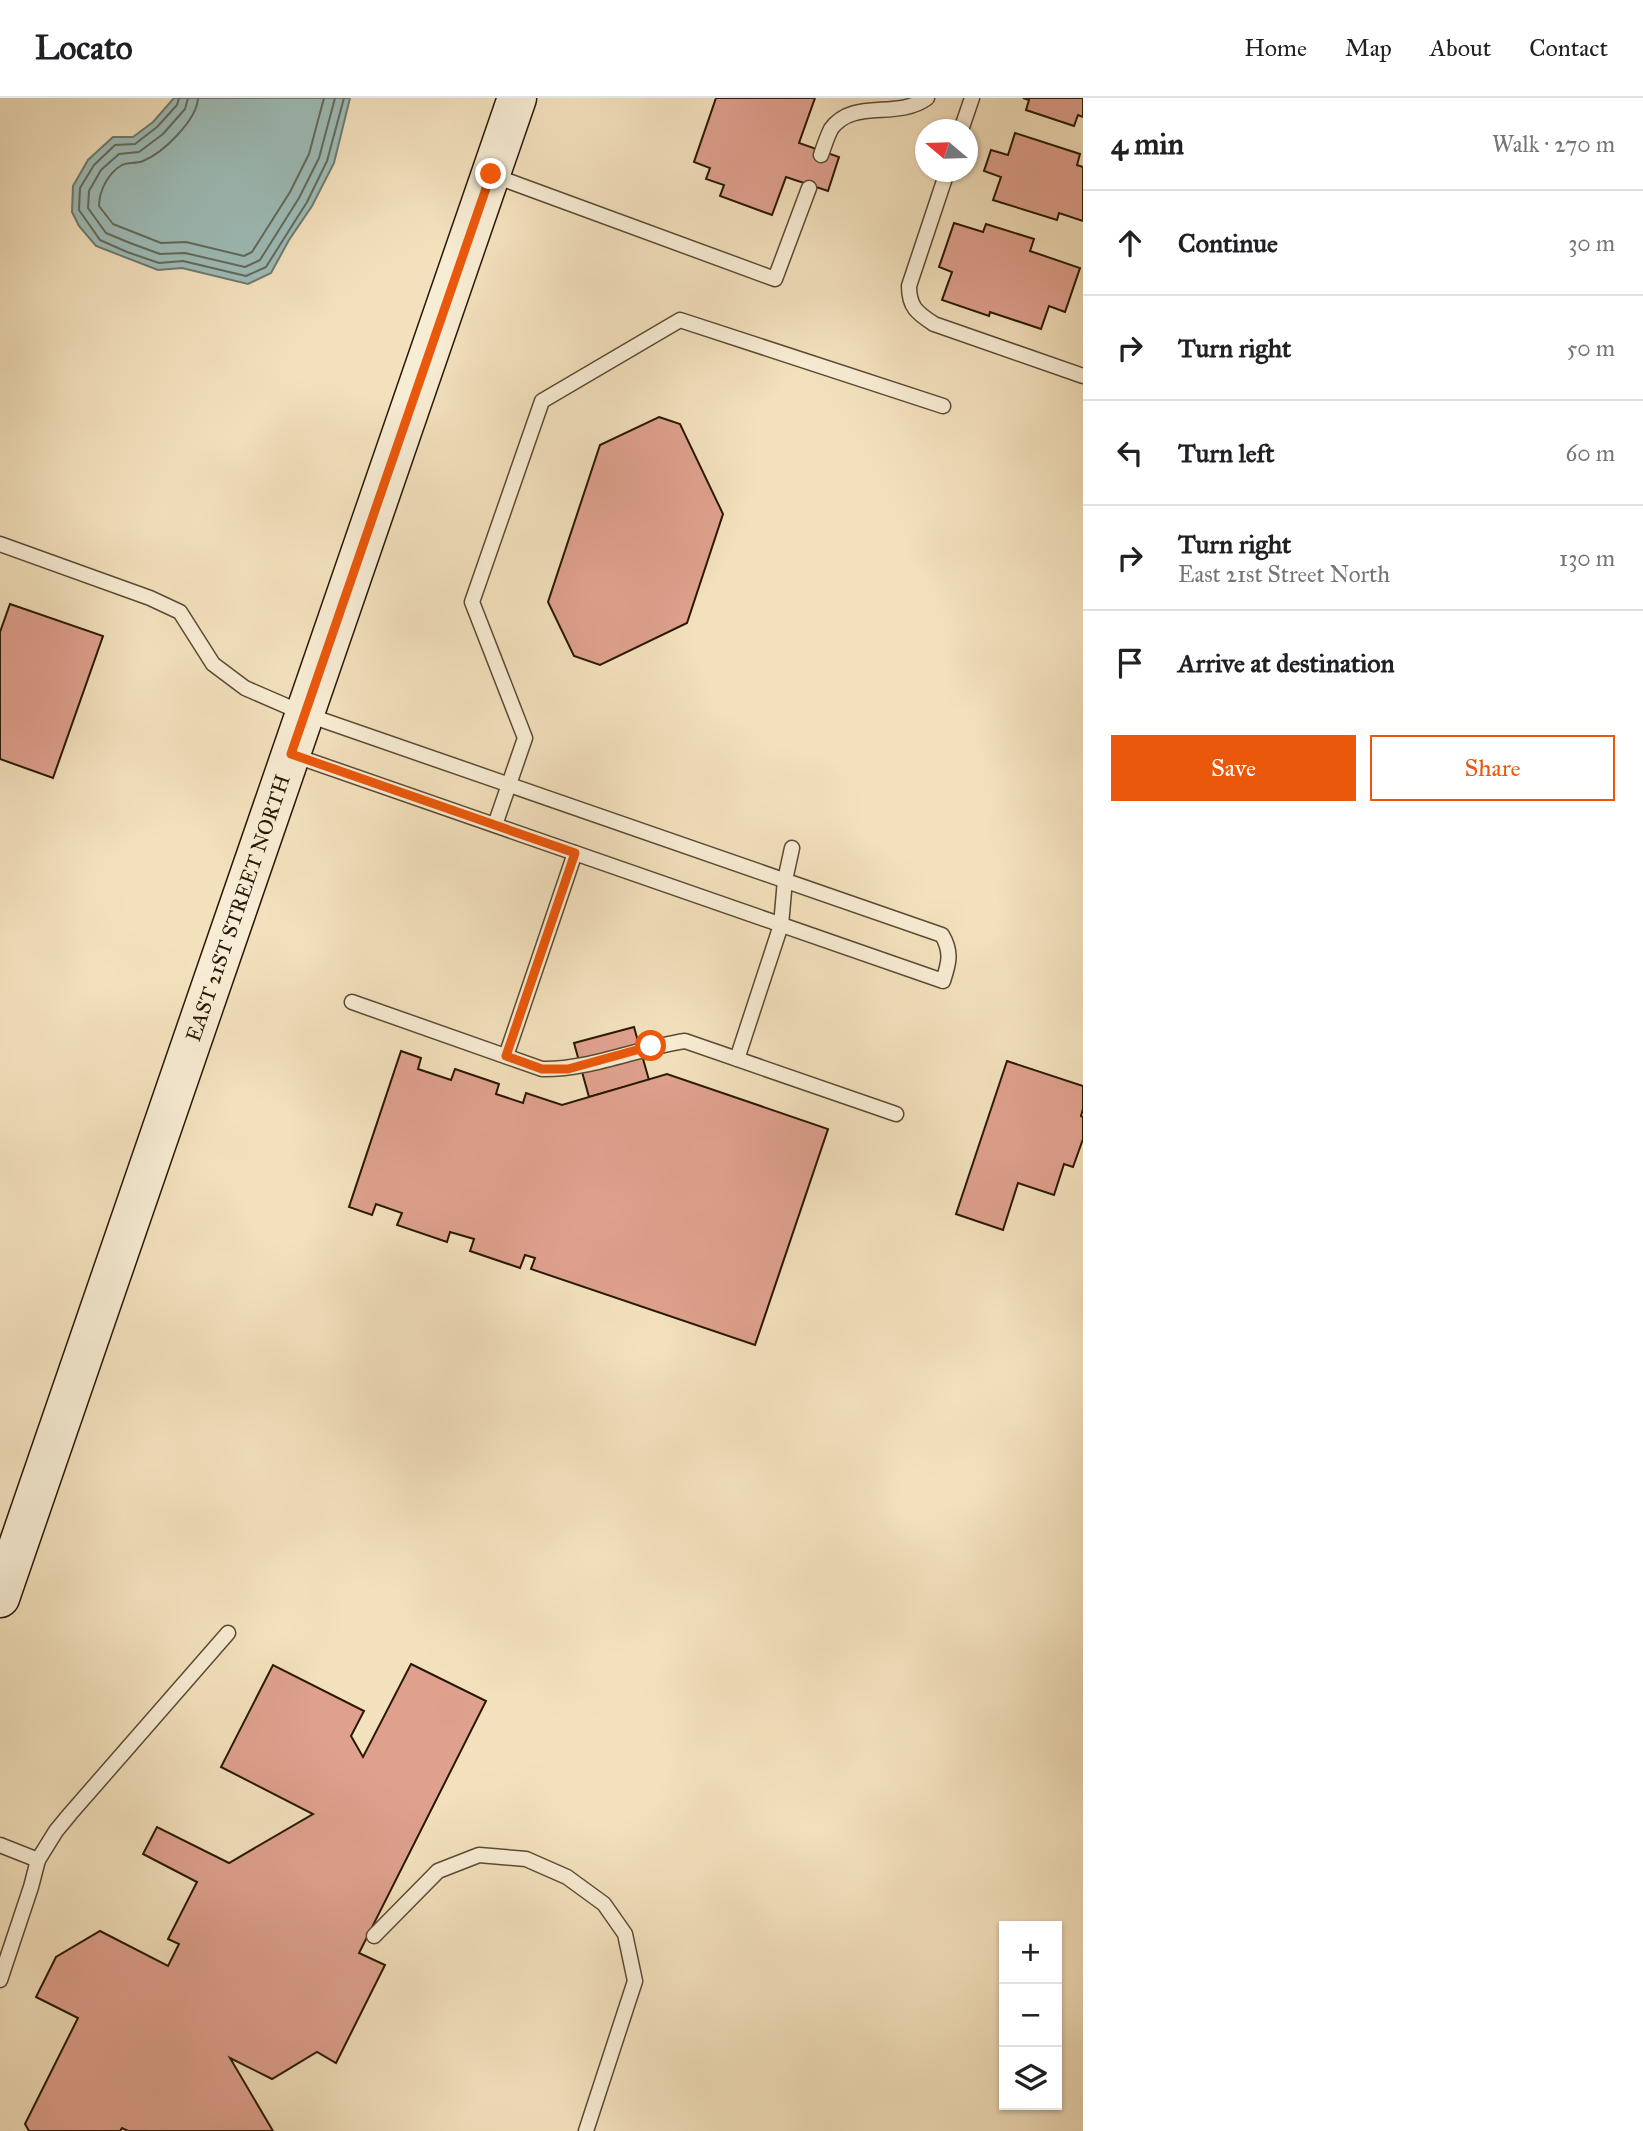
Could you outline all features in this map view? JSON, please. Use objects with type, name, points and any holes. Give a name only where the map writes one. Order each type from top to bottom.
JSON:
[{"type":"main road","name":"EAST 21ST STREET NORTH","points":[[0,1598],[517,98]]},
{"type":"lane","points":[[821,155],[831,128],[849,110],[862,106],[911,105],[927,98]]},
{"type":"lane","points":[[965,119],[972,98]]},
{"type":"lane","points":[[491,174],[775,279],[808,188]]},
{"type":"lane","points":[[944,182],[909,286],[909,301],[915,312],[934,324],[1083,376]]},
{"type":"lane","points":[[495,825],[525,738],[472,602],[542,401],[680,320],[943,406]]},
{"type":"lane","points":[[0,544],[150,597],[180,612],[213,664],[245,688],[305,715],[942,935],[949,946],[950,960],[943,981],[291,754]]},
{"type":"lane","points":[[737,1059],[781,925],[792,848]]},
{"type":"lane","points":[[506,1056],[575,853]]},
{"type":"lane","points":[[352,1002],[542,1069],[568,1069],[651,1046],[685,1041],[896,1114]]},
{"type":"lane","points":[[0,1980],[32,1887],[38,1860],[56,1831],[228,1633]]},
{"type":"lane","points":[[0,1845],[38,1860]]},
{"type":"lane","points":[[374,1936],[438,1871],[479,1855],[526,1859],[567,1877],[604,1904],[625,1934],[635,1981],[586,2131]]},
{"type":"water","points":[[174,98],[350,98],[334,163],[312,206],[271,273],[248,284],[182,268],[158,270],[96,246],[79,226],[72,212],[73,186],[88,160],[113,137],[133,137],[153,122]]},
{"type":"building","points":[[716,98],[815,98],[799,143],[839,157],[828,191],[786,177],[772,215],[720,196],[724,185],[706,179],[710,168],[694,162]]},
{"type":"building","points":[[1023,98],[1083,98],[1083,117],[1078,115],[1074,126],[1026,110],[1029,100]]},
{"type":"building","points":[[1015,133],[1080,154],[1077,165],[1083,167],[1083,221],[1059,213],[1057,220],[993,200],[1001,177],[984,171],[991,150],[1008,155]]},
{"type":"building","points":[[954,223],[983,232],[986,224],[1034,239],[1030,251],[1080,268],[1065,312],[1049,306],[1041,329],[990,312],[989,316],[942,300],[952,272],[939,267]]},
{"type":"building","points":[[659,417],[680,424],[723,514],[687,623],[600,665],[574,656],[548,602],[600,445]]},
{"type":"building","points":[[10,604],[103,636],[53,778],[0,759],[0,632]]},
{"type":"building","points":[[634,1027],[649,1080],[589,1097],[574,1043]]},
{"type":"building","points":[[401,1051],[421,1058],[418,1069],[451,1080],[455,1069],[499,1084],[496,1094],[523,1103],[526,1093],[562,1105],[667,1074],[828,1129],[755,1345],[531,1269],[535,1258],[525,1255],[520,1268],[470,1251],[474,1239],[450,1232],[447,1242],[397,1225],[402,1213],[376,1204],[372,1215],[349,1207]]},
{"type":"building","points":[[1007,1061],[1083,1086],[1083,1139],[1073,1167],[1064,1164],[1054,1195],[1018,1183],[1003,1230],[956,1214]]},
{"type":"building","points":[[411,1664],[486,1701],[359,1953],[385,1965],[336,2063],[317,2052],[272,2079],[230,2058],[273,2131],[128,2131],[122,2128],[120,2131],[29,2131],[25,2124],[78,2018],[36,1997],[56,1957],[100,1931],[168,1966],[179,1944],[168,1939],[197,1882],[143,1854],[157,1827],[229,1863],[313,1814],[221,1767],[273,1665],[364,1711],[351,1736],[363,1757]]},
{"type":"route","points":[[491,174],[291,754],[575,853],[506,1056],[542,1069],[568,1069],[651,1046]]}]
